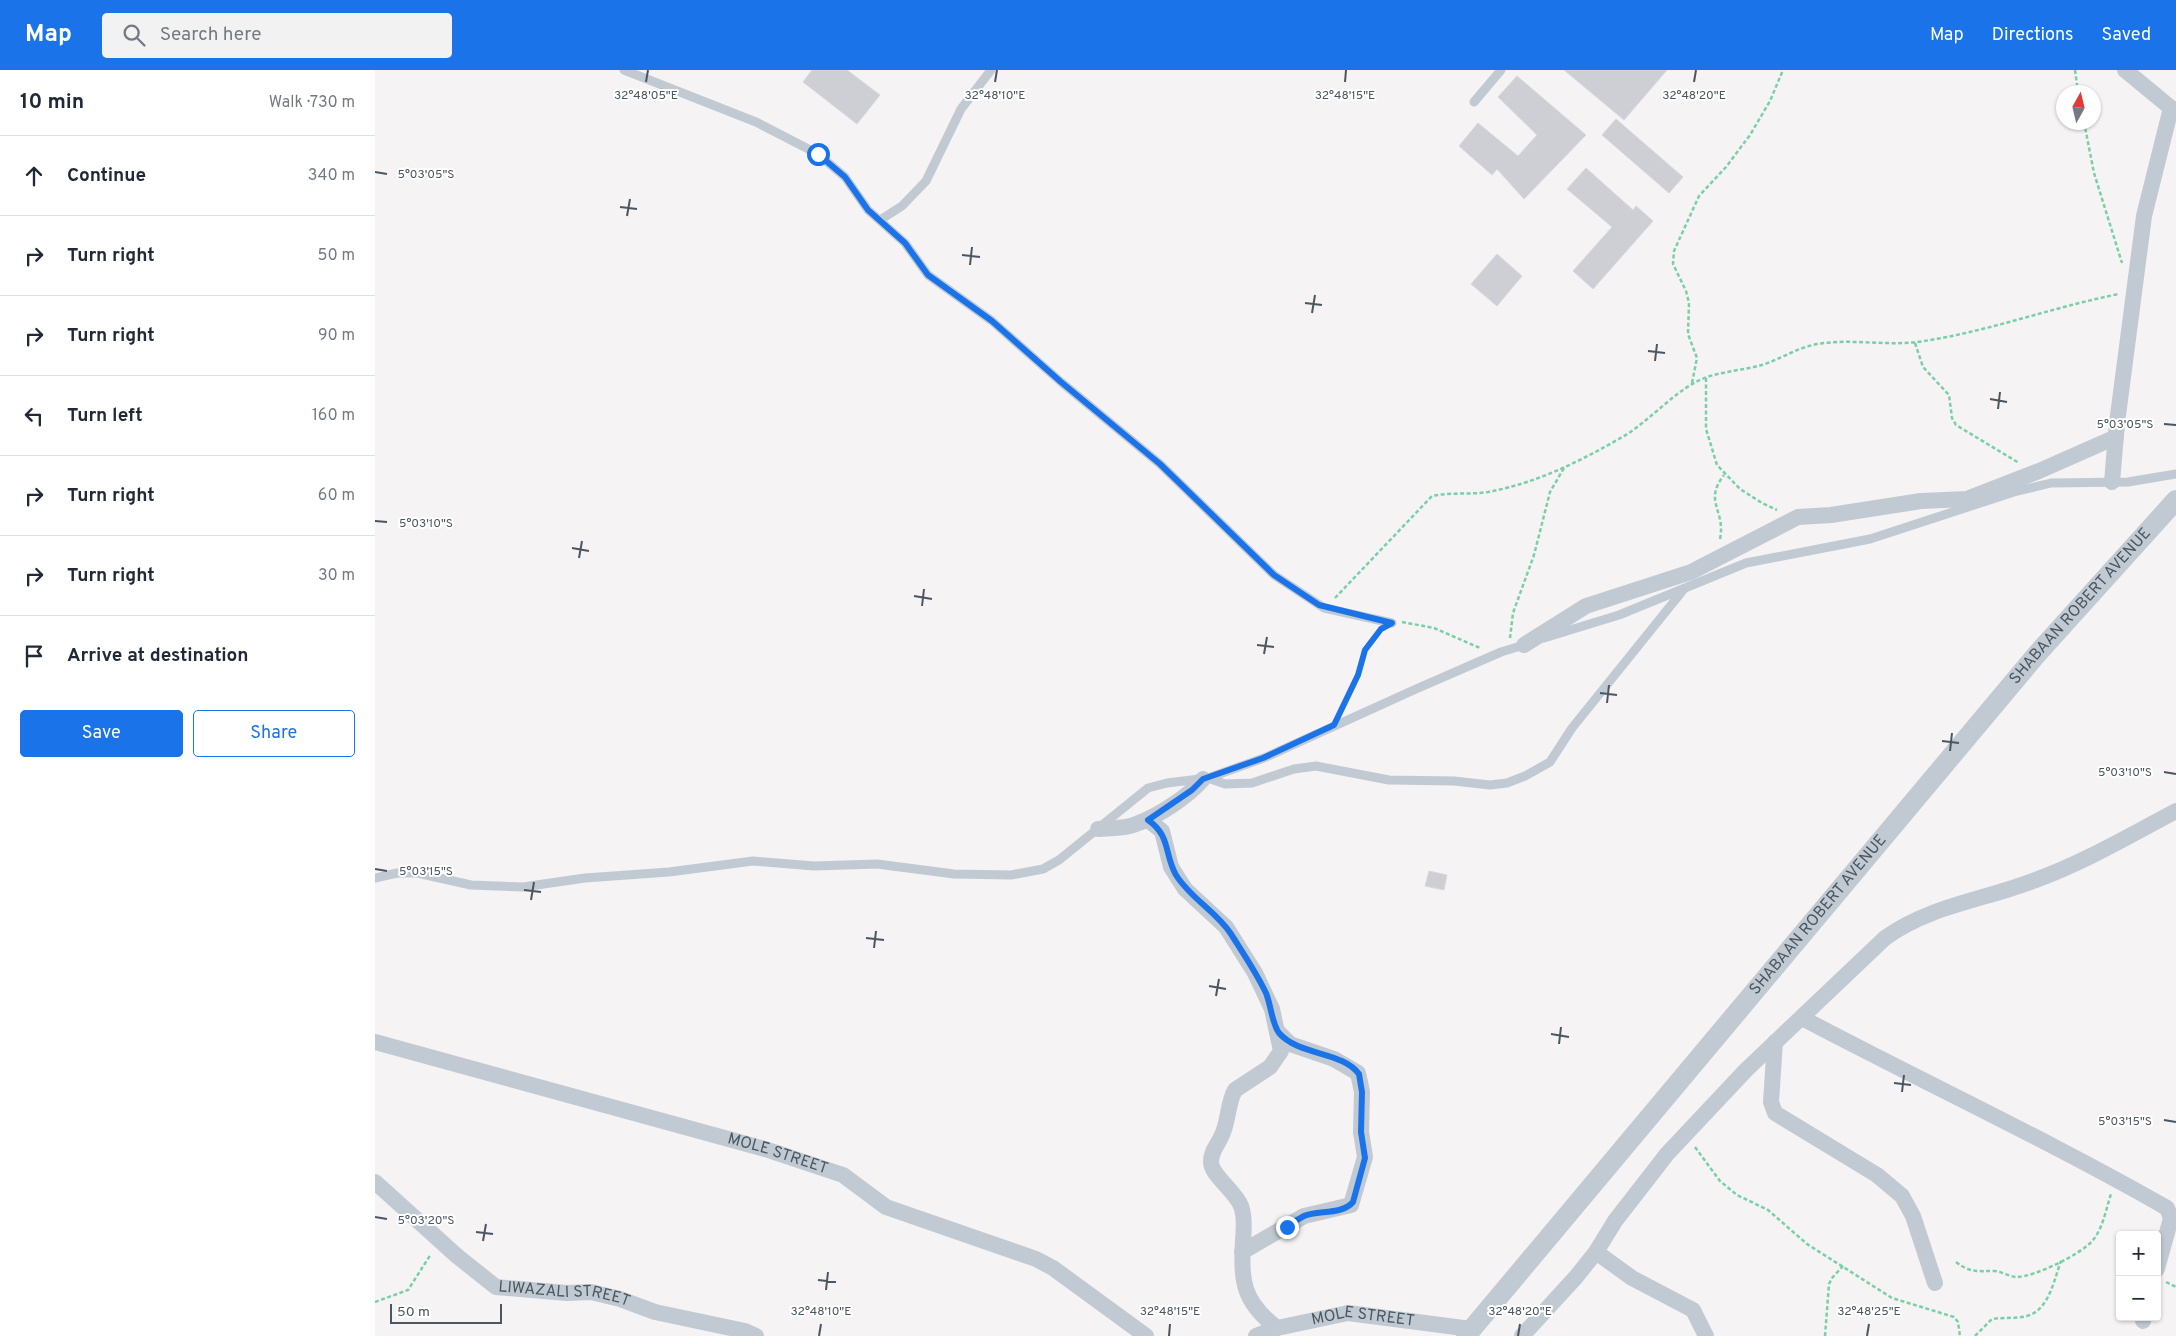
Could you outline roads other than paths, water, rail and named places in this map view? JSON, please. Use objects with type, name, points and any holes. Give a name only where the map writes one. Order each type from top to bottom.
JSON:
[{"type":"street","points":[[2112,482],[2115,437],[2144,216],[2165,132],[2174,110],[2125,70]]},
{"type":"street","points":[[2165,132],[2176,149]]},
{"type":"street","points":[[1517,647],[1587,606],[1681,576],[1798,517],[1831,515],[1921,501],[1967,498],[2035,472],[2115,437]]},
{"type":"street","name":"SHABAAN ROBERT AVENUE","points":[[1468,1333],[2037,654],[2176,500]]},
{"type":"street","points":[[1098,829],[1129,826],[1148,820],[1192,790],[1206,778]]},
{"type":"street","points":[[1522,1336],[1552,1301],[1576,1278],[1596,1252],[1615,1221],[1685,1134],[1746,1070],[1885,938],[1905,923],[2063,870],[2176,811]]},
{"type":"street","points":[[1148,820],[1162,831],[1171,867],[1185,889],[1226,927],[1255,973],[1272,1009],[1281,1048],[1270,1067],[1235,1090],[1225,1127],[1212,1155],[1212,1168],[1233,1192],[1242,1210],[1242,1274],[1250,1300],[1264,1318],[1277,1328]]},
{"type":"street","points":[[1802,1018],[2116,1178],[2171,1212],[2161,1254]]},
{"type":"street","points":[[1242,1252],[1304,1216],[1351,1205],[1364,1164],[1362,1092],[1358,1073],[1334,1059],[1290,1044],[1277,1031]]},
{"type":"street","name":"MOLE STREET","points":[[375,1042],[756,1147],[843,1175],[886,1207],[1036,1259],[1053,1268],[1146,1336]]},
{"type":"street","points":[[1775,1042],[1771,1102],[1775,1113],[1877,1175],[1901,1196],[1913,1216],[1935,1283]]},
{"type":"street","name":"LIWAZALI STREET","points":[[375,1182],[496,1287],[567,1293],[591,1292],[620,1299],[655,1312],[756,1336]]},
{"type":"street","points":[[1596,1252],[1632,1278],[1693,1310],[1705,1336]]},
{"type":"street","name":"MOLE STREET","points":[[1256,1336],[1277,1328],[1349,1313],[1468,1333]]},
{"type":"lane","points":[[624,70],[756,122],[818,154],[845,177],[868,210],[905,243],[928,275],[992,321],[1061,382],[1160,464],[1274,575],[1324,608],[1392,623]]},
{"type":"lane","points":[[880,220],[902,206],[926,181],[961,109],[991,70]]},
{"type":"lane","points":[[1474,102],[1501,70]]},
{"type":"lane","points":[[375,878],[417,872],[471,885],[523,887],[585,878],[669,872],[753,861],[814,866],[877,864],[954,874],[1011,875],[1043,869],[1069,853],[1147,788],[1167,783],[1206,778],[1281,750],[1495,655],[1619,615],[1685,586],[1746,563],[1870,539],[2041,484],[2128,482],[2176,474]]},
{"type":"lane","points":[[1206,778],[1225,784],[1252,783],[1294,769],[1316,766],[1389,780],[1454,781],[1490,785],[1500,785],[1525,776],[1550,762],[1571,728],[1685,586]]}]
